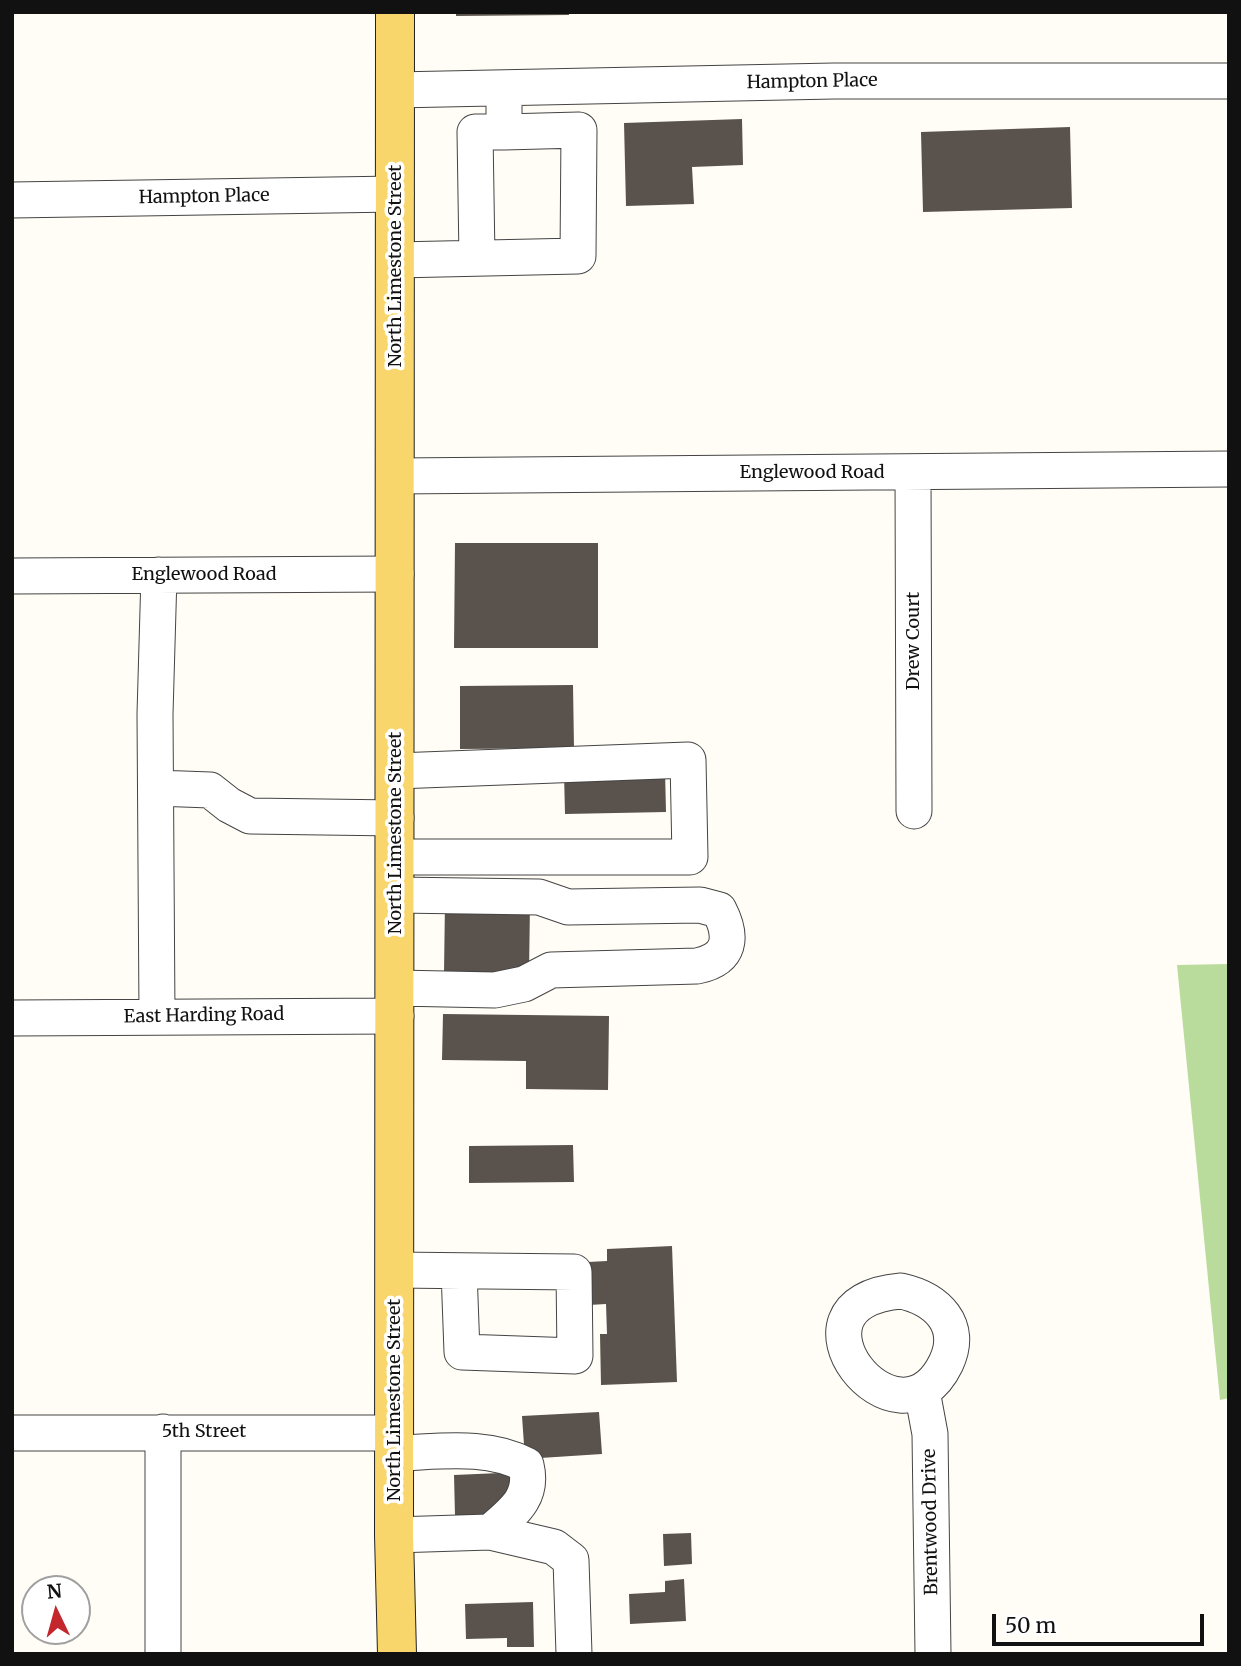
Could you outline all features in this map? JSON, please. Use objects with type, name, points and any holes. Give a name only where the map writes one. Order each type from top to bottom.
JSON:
[{"type":"main road","name":"North Limestone Street","points":[[395,12],[396,895],[408,998],[395,1270],[394,1535],[397,1654]]},
{"type":"street","name":"Hampton Place","points":[[396,90],[834,81],[1229,81]]},
{"type":"street","points":[[504,88],[504,132]]},
{"type":"street","points":[[396,260],[578,256],[579,130],[475,132],[477,258]]},
{"type":"street","name":"Hampton Place","points":[[12,200],[396,194]]},
{"type":"street","name":"Englewood Road","points":[[396,476],[1229,470]]},
{"type":"street","name":"Drew Court","points":[[913,472],[914,811]]},
{"type":"street","name":"Englewood Road","points":[[12,576],[396,574]]},
{"type":"street","points":[[157,1016],[159,575]]},
{"type":"street","points":[[396,771],[688,760],[690,857],[396,857]]},
{"type":"street","points":[[156,788],[210,790],[229,805],[250,816],[396,818]]},
{"type":"street","points":[[396,895],[458,896],[449,858]]},
{"type":"street","name":"East Harding Road","points":[[12,1018],[157,1016],[408,998],[495,990],[524,984],[551,970],[697,966],[712,963],[726,948],[729,929],[719,909],[700,905],[568,907],[538,897],[458,896]]},
{"type":"street","points":[[395,1270],[459,1271]]},
{"type":"street","name":"Brentwood Drive","points":[[922,1391],[930,1434],[933,1654]]},
{"type":"street","points":[[163,1432],[163,1654]]},
{"type":"street","name":"5th Street","points":[[12,1433],[163,1432],[395,1443],[486,1451],[510,1457],[526,1465],[530,1480],[527,1496],[490,1532]]},
{"type":"street","points":[[394,1535],[490,1532],[554,1547],[571,1560],[575,1654]]},
{"type":"green space","points":[[1229,964],[1229,1398],[1220,1400],[1177,965]]},
{"type":"building","points":[[456,12],[569,12],[569,15],[456,16]]},
{"type":"building","points":[[742,119],[743,165],[692,167],[694,204],[626,206],[624,123]]},
{"type":"building","points":[[1070,127],[1072,208],[923,212],[921,132]]},
{"type":"building","points":[[455,543],[598,543],[598,648],[454,648]]},
{"type":"building","points":[[573,685],[574,748],[460,749],[460,686]]},
{"type":"building","points":[[665,770],[666,812],[565,814],[564,773]]},
{"type":"building","points":[[445,902],[530,903],[529,974],[444,973]]},
{"type":"building","points":[[443,1014],[609,1016],[608,1090],[526,1089],[526,1061],[442,1060]]},
{"type":"building","points":[[573,1145],[574,1182],[469,1183],[469,1146]]},
{"type":"building","points":[[672,1246],[677,1382],[601,1385],[600,1334],[607,1334],[606,1304],[589,1305],[588,1262],[607,1261],[607,1249]]},
{"type":"building","points":[[599,1412],[602,1454],[525,1459],[522,1416]]},
{"type":"building","points":[[523,1472],[523,1495],[489,1515],[455,1516],[454,1475]]},
{"type":"building","points":[[691,1533],[692,1564],[664,1566],[663,1534]]},
{"type":"building","points":[[684,1579],[686,1621],[630,1624],[629,1594],[665,1592],[665,1581]]},
{"type":"building","points":[[533,1602],[534,1647],[507,1647],[507,1638],[466,1639],[465,1604]]}]
